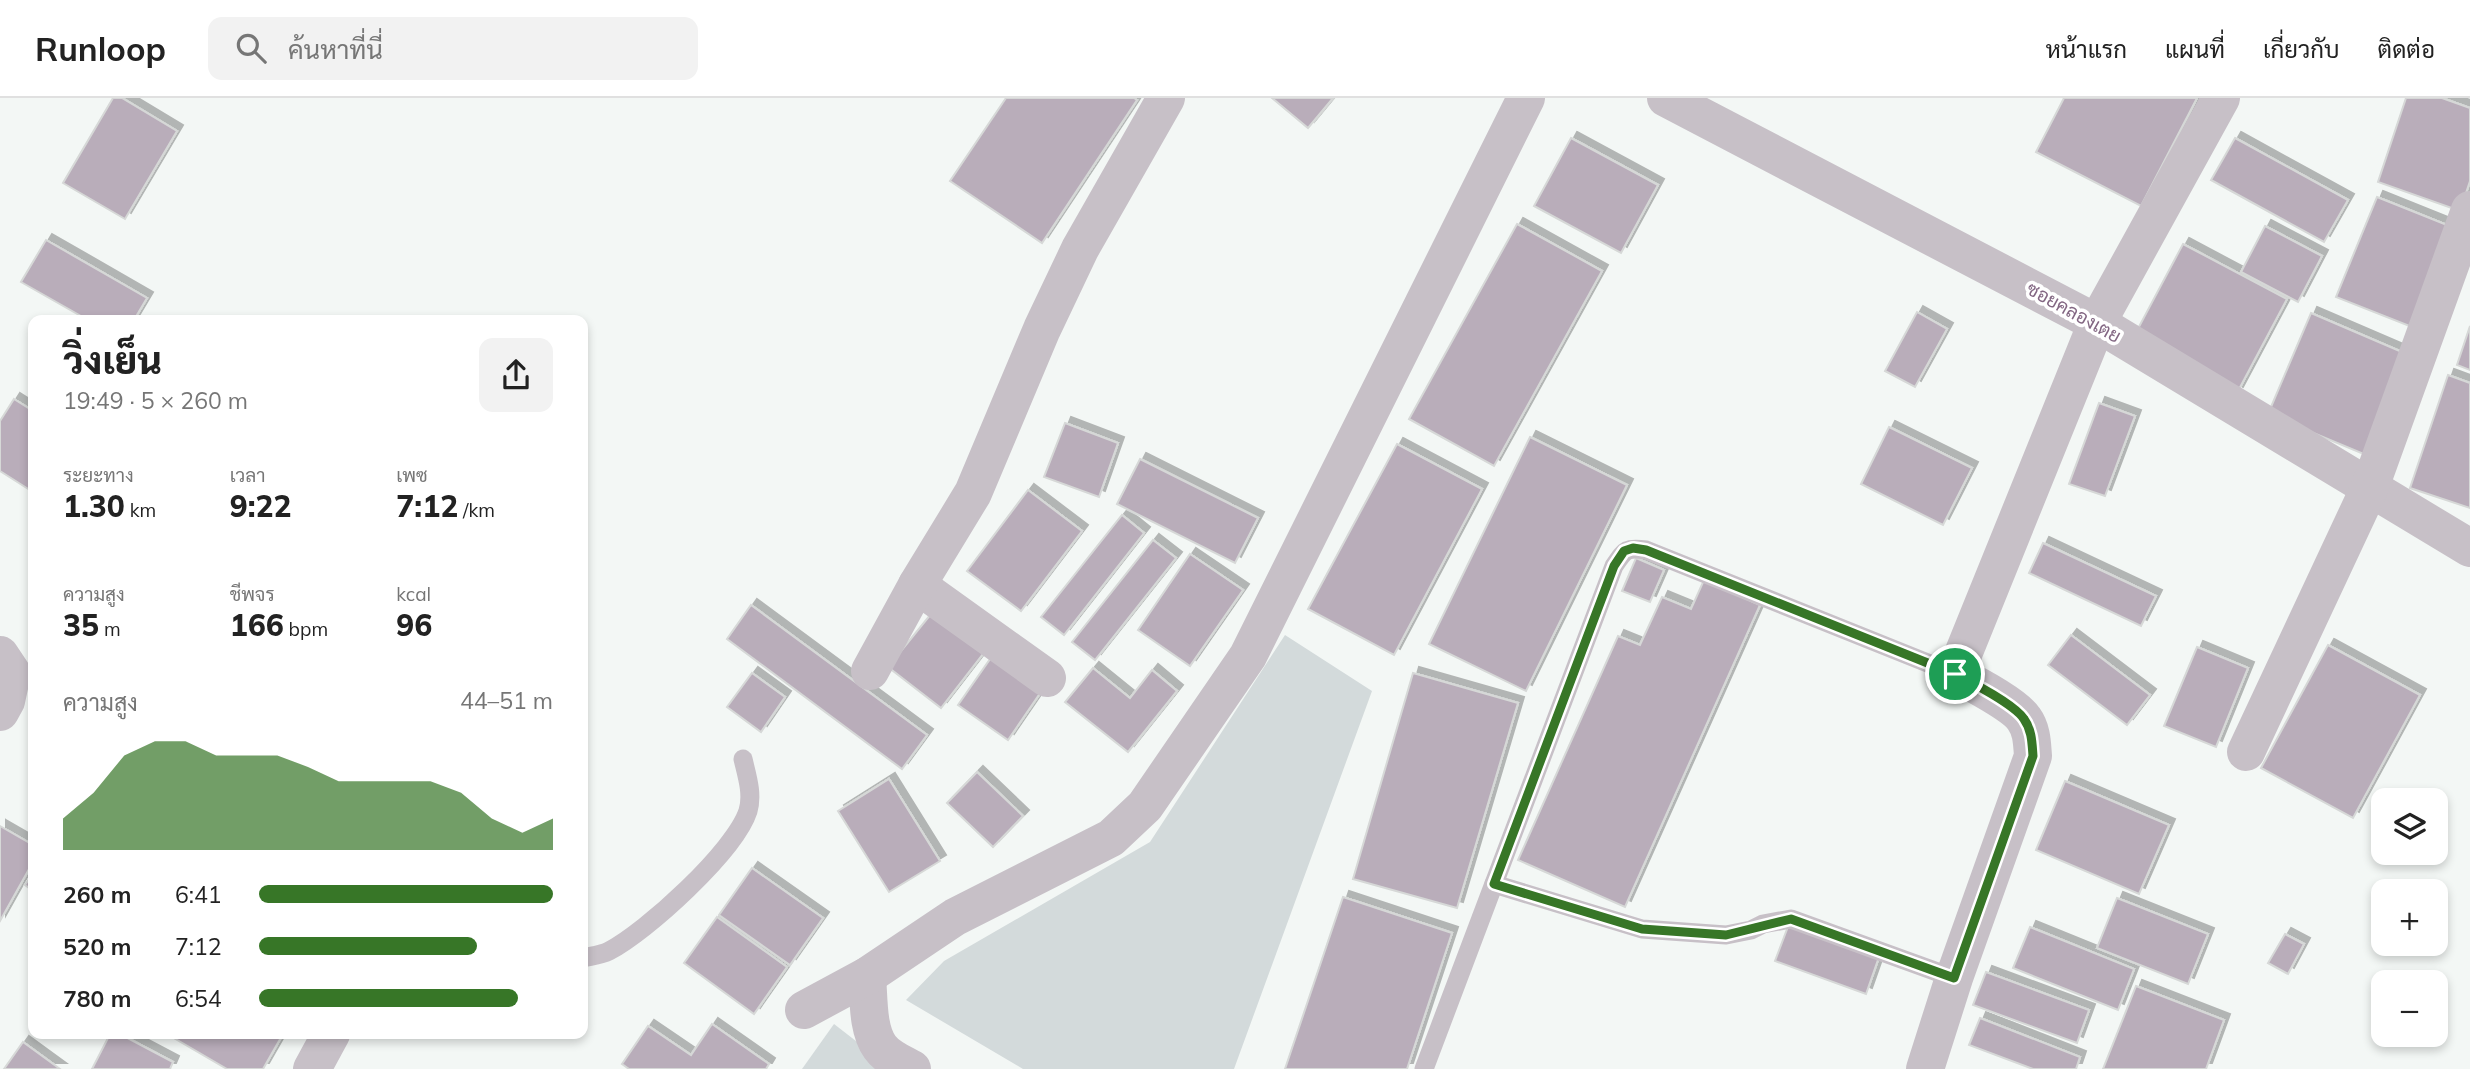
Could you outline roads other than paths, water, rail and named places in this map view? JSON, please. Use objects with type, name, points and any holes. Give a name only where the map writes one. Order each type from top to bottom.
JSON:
[{"type":"street","points":[[870,671],[917,585],[973,493],[1042,329],[1080,248],[1166,98]]},
{"type":"street","points":[[804,1010],[867,976],[955,917],[1111,838],[1145,806],[1248,656],[1526,98]]},
{"type":"street","name":"ซอยคลองเตย","points":[[1666,98],[2097,323],[2470,548]]},
{"type":"street","points":[[1925,1069],[1954,978],[2033,756],[2031,734],[2024,717],[1972,682],[1955,674],[2097,323],[2221,98]]},
{"type":"street","points":[[2246,752],[2370,488],[2470,210]]},
{"type":"street","points":[[917,585],[1047,678]]},
{"type":"street","points":[[0,655],[12,673],[6,701],[0,712]]},
{"type":"street","points":[[867,976],[872,1031],[880,1048],[912,1069]]},
{"type":"street","points":[[313,1069],[328,1039]]},
{"type":"lane","points":[[1424,1069],[1614,566],[1624,551],[1633,548],[1646,550],[1955,674]]},
{"type":"lane","points":[[588,957],[606,953],[635,936],[685,892],[735,835],[747,811],[751,790],[743,759]]},
{"type":"lane","points":[[1494,884],[1642,929],[1726,935],[1791,919],[1954,978]]}]
